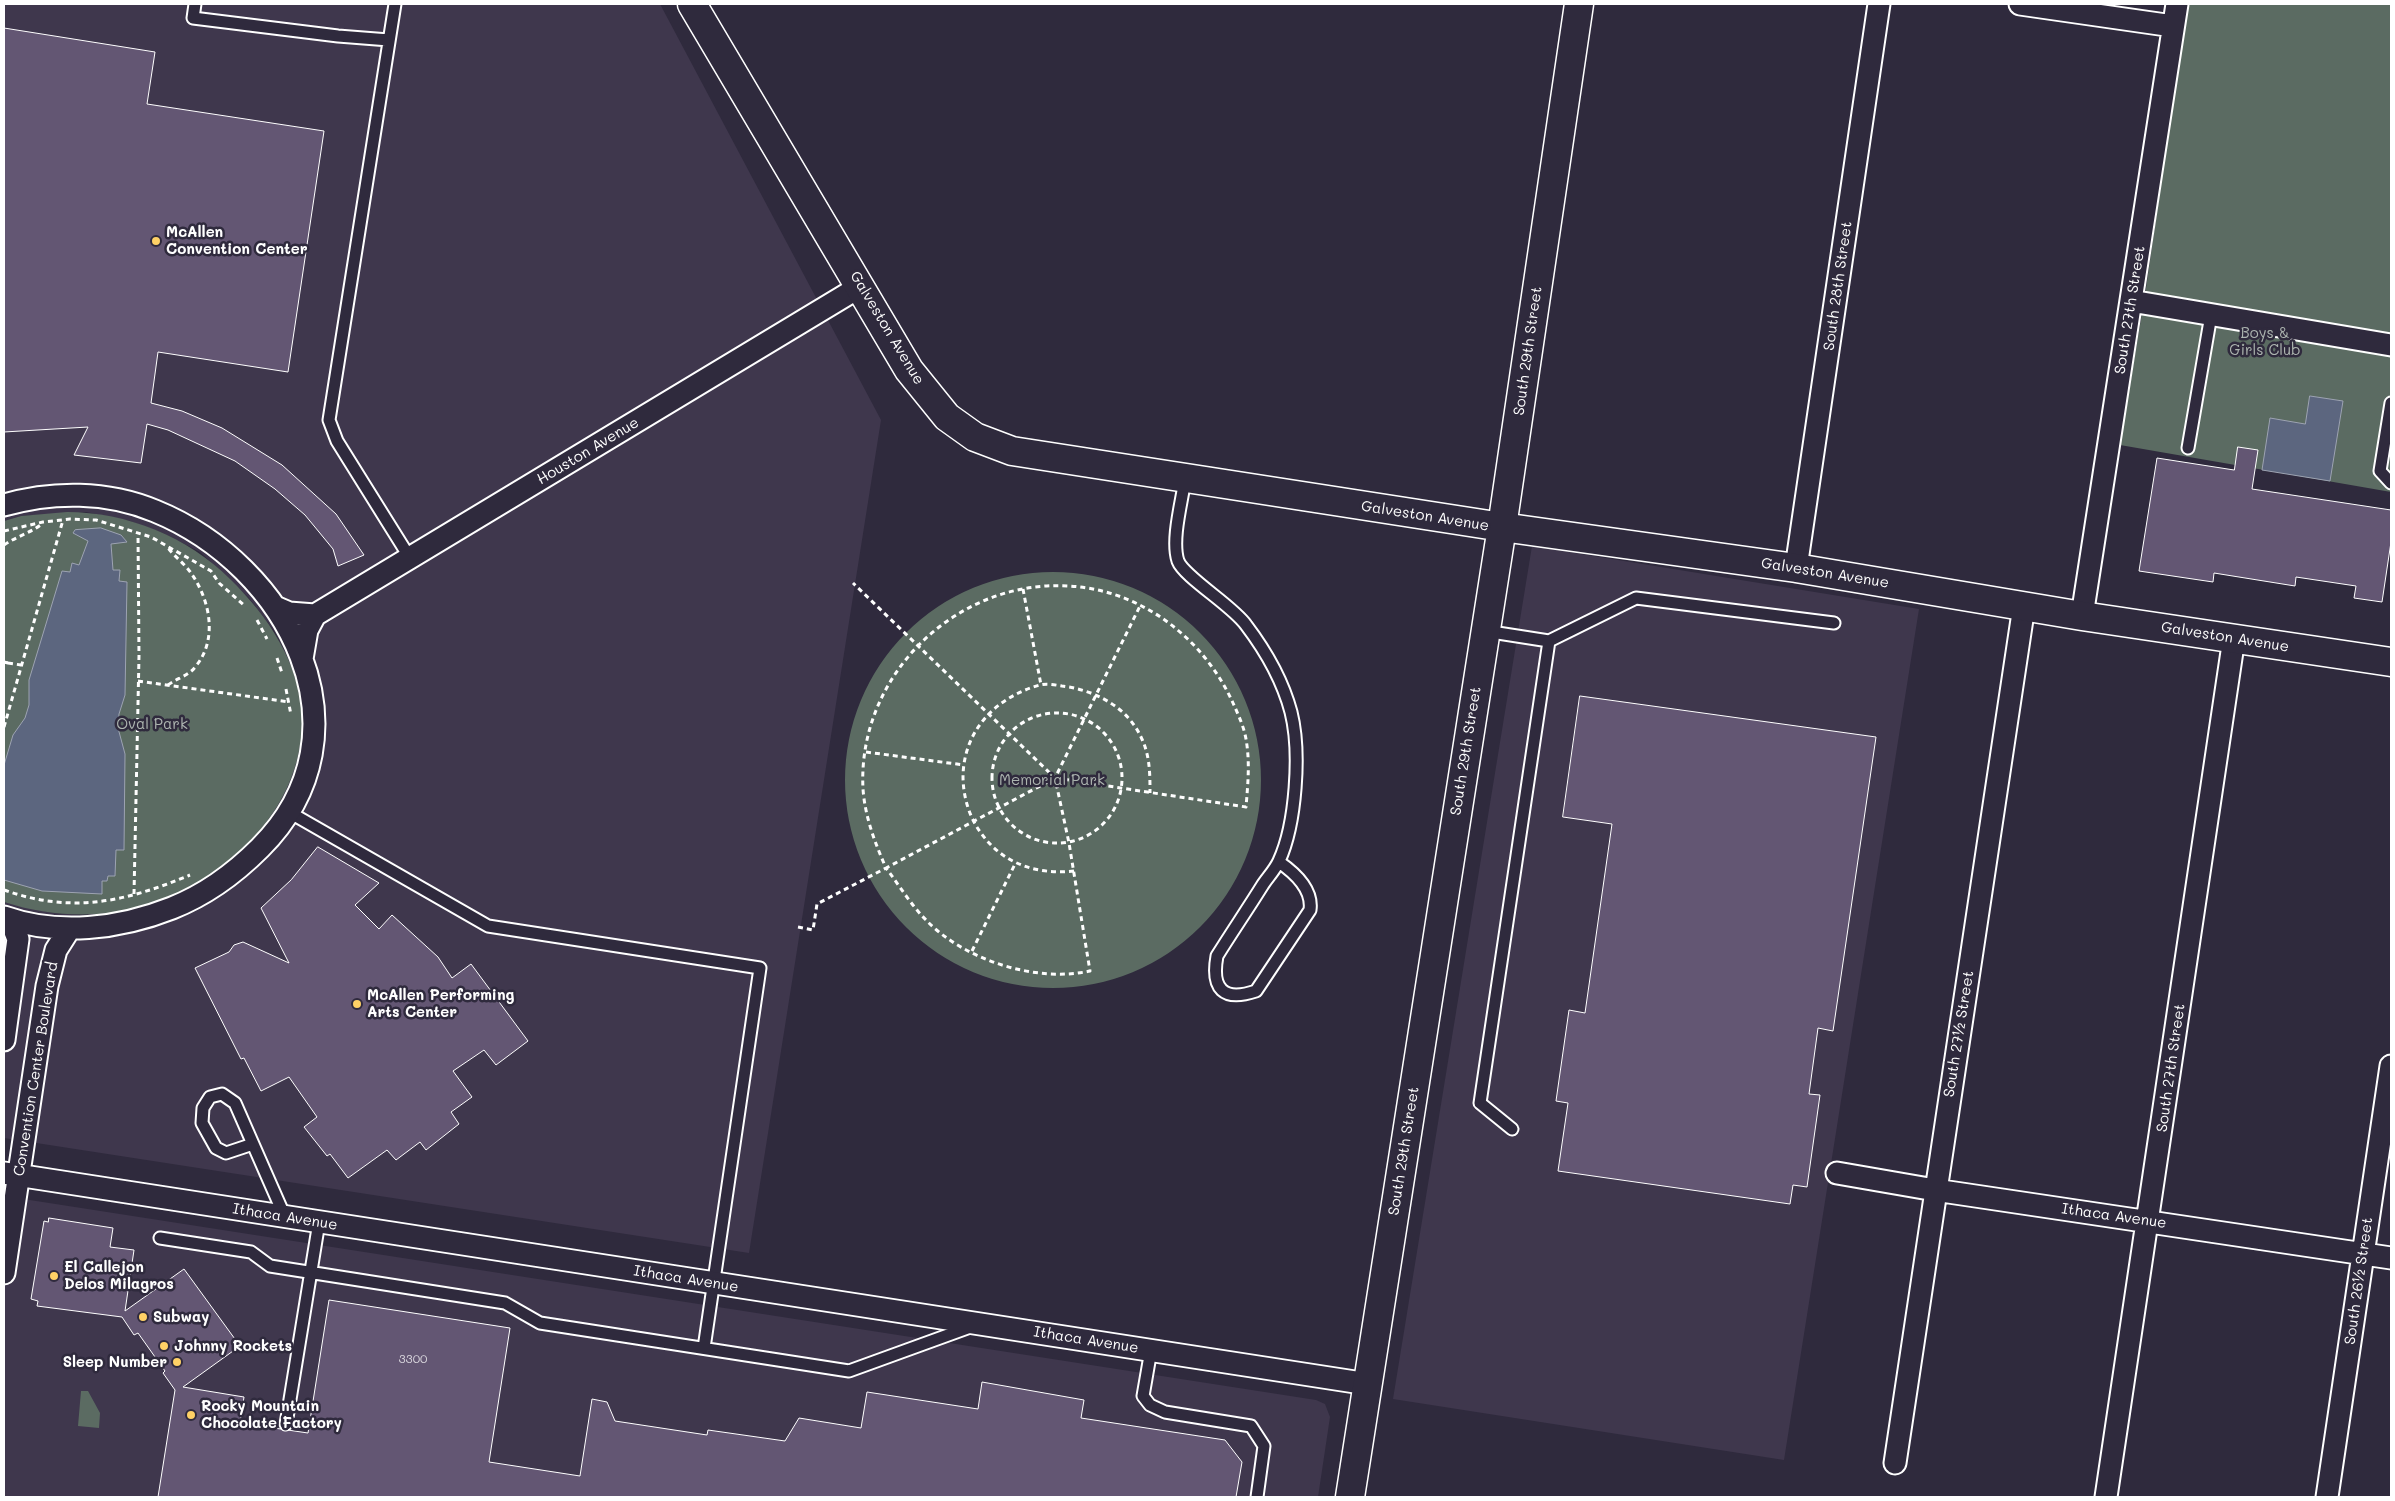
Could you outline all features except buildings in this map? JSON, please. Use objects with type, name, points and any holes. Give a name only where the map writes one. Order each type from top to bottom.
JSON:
[{"type":"street","name":"Galveston Avenue","points":[[692,4],[861,286],[909,370],[947,417],[975,437],[1012,451],[1185,479],[1502,528],[1796,568],[2082,616],[2391,662]]},
{"type":"street","name":"South 29th Street","points":[[1350,1497],[1484,631],[1502,528],[1579,4]]},
{"type":"street","name":"South 28th Street","points":[[1796,568],[1879,4]]},
{"type":"street","points":[[2020,4],[2173,26]]},
{"type":"street","name":"South 27th Street","points":[[2082,616],[2177,4]]},
{"type":"street","name":"Houston Avenue","points":[[315,615],[861,286]]},
{"type":"street","points":[[2131,301],[2391,345]]},
{"type":"street","points":[[4,505],[48,496],[72,494],[115,499],[154,511],[180,522],[223,552],[256,583],[275,607],[302,659],[312,695],[313,741],[306,773],[288,812],[266,842],[245,864],[205,892],[179,905],[127,923],[70,928],[7,918]]},
{"type":"street","name":"South 27½ Street","points":[[1895,1462],[2024,606]]},
{"type":"street","points":[[275,607],[296,614],[315,615],[307,630],[302,659]]},
{"type":"street","name":"South 27th Street","points":[[2106,1497],[2234,638]]},
{"type":"street","points":[[4,1040],[18,939],[7,918]]},
{"type":"street","name":"Convention Center Boulevard","points":[[4,1273],[11,1174],[47,986],[56,950],[70,928]]},
{"type":"street","name":"South 26½ Street","points":[[2327,1497],[2391,1066]]},
{"type":"street","name":"Ithaca Avenue","points":[[1837,1173],[1936,1190],[2148,1220],[2391,1258]]},
{"type":"street","name":"Ithaca Avenue","points":[[11,1174],[1368,1384]]},
{"type":"lane","points":[[195,4],[193,18],[338,36],[390,40]]},
{"type":"lane","points":[[394,4],[390,40],[329,409],[329,420],[337,441],[410,558]]},
{"type":"lane","points":[[2188,448],[2211,314]]},
{"type":"lane","points":[[2391,402],[2380,471],[2391,483]]},
{"type":"lane","points":[[1185,479],[1176,544],[1178,562],[1190,576],[1225,603],[1246,625],[1274,670],[1291,713],[1295,739],[1295,801],[1279,862],[1216,956],[1213,974],[1216,985],[1226,993],[1242,996],[1256,991],[1310,910],[1311,900],[1304,885],[1293,872],[1279,862]]},
{"type":"lane","points":[[1484,631],[1549,641],[1636,598],[1834,623]]},
{"type":"lane","points":[[1512,1129],[1480,1103],[1549,641]]},
{"type":"lane","points":[[288,812],[488,926],[760,968],[704,1348]]},
{"type":"lane","points":[[253,1144],[226,1153],[216,1148],[202,1123],[203,1108],[210,1097],[222,1094],[235,1103],[253,1144],[285,1217]]},
{"type":"lane","points":[[286,1424],[319,1222]]},
{"type":"lane","points":[[160,1238],[251,1252],[270,1266],[505,1303],[540,1322],[849,1371],[898,1355],[979,1324]]},
{"type":"lane","points":[[1151,1350],[1143,1396],[1150,1405],[1165,1412],[1251,1426],[1264,1446],[1257,1497]]},
{"type":"path","points":[[4,726],[63,520]]},
{"type":"path","points":[[4,531],[43,522],[96,520],[138,533],[166,545],[211,571],[219,583],[249,610]]},
{"type":"path","points":[[4,545],[14,538],[32,532],[43,522]]},
{"type":"path","points":[[134,894],[138,681],[138,533]]},
{"type":"path","points":[[166,545],[190,571],[202,592],[208,609],[210,630],[206,650],[196,666],[188,674],[168,685]]},
{"type":"path","points":[[853,583],[918,645],[1055,778],[1069,843],[1090,971],[1077,974],[1032,973],[1004,966],[952,940],[926,920],[886,868],[872,836],[864,800],[864,776],[871,726],[879,704],[895,672],[918,645],[945,621],[975,603],[1024,589],[1069,586],[1115,595],[1140,606],[1165,620],[1190,640],[1212,664],[1227,690],[1246,737],[1250,772],[1246,807],[1055,778]]},
{"type":"path","points":[[1024,589],[1042,684]]},
{"type":"path","points":[[798,927],[813,930],[817,904],[1055,778],[1140,606]]},
{"type":"path","points":[[253,615],[269,642]]},
{"type":"path","points":[[274,650],[284,677]]},
{"type":"path","points":[[5,662],[21,665]]},
{"type":"path","points":[[138,681],[288,702]]},
{"type":"path","points":[[285,684],[291,722]]},
{"type":"path","points":[[1074,871],[1050,872],[1015,864],[994,848],[972,822],[964,791],[964,765],[971,742],[988,713],[1016,695],[1042,684],[1069,686],[1097,694],[1120,710],[1141,736],[1149,762],[1150,793]]},
{"type":"path","points":[[1060,713],[1084,719],[1100,729],[1114,746],[1122,767],[1122,789],[1116,808],[1104,824],[1088,836],[1069,843],[1046,843],[1026,836],[1008,822],[999,808],[991,782],[993,760],[1003,740],[1018,725],[1038,715],[1060,713]]},
{"type":"path","points":[[866,752],[964,765]]},
{"type":"path","points":[[972,951],[1015,864]]},
{"type":"path","points":[[4,890],[44,902],[109,902],[194,873]]},
{"type":"shaded area","points":[[4,4],[660,4],[881,420],[749,1253],[4,1138],[4,902],[53,913],[85,915],[149,905],[187,889],[217,870],[246,845],[263,827],[292,774],[302,734],[297,685],[275,632],[249,598],[200,552],[165,534],[130,521],[86,512],[21,516],[4,521]]},
{"type":"shaded area","points":[[1532,546],[1919,609],[1784,1460],[1393,1399]]},
{"type":"shaded area","points":[[4,1196],[1316,1400],[1325,1404],[1330,1417],[1318,1497],[4,1497]]},
{"type":"green space","name":"Boys & Girls Club","points":[[2187,4],[2391,4],[2391,492],[2120,445],[2145,295]]},
{"type":"green space","name":"Oval Park","points":[[67,512],[90,513],[134,522],[176,539],[213,564],[244,593],[280,642],[296,680],[300,699],[302,720],[299,752],[289,782],[275,810],[255,836],[232,859],[206,878],[178,894],[149,905],[113,913],[58,913],[39,911],[4,902],[4,521],[21,516]]},
{"type":"green space","name":"Memorial Park","points":[[1053,572],[1094,576],[1133,587],[1169,607],[1200,633],[1226,664],[1246,700],[1257,739],[1261,780],[1257,821],[1246,860],[1226,896],[1200,927],[1169,953],[1133,973],[1094,984],[1053,988],[1012,984],[973,973],[937,953],[906,927],[880,896],[860,860],[849,821],[845,780],[849,739],[860,700],[880,664],[906,633],[937,607],[973,587],[1012,576]]},
{"type":"green space","points":[[81,1391],[88,1391],[100,1413],[99,1428],[78,1426]]},
{"type":"water","points":[[2310,396],[2343,401],[2330,481],[2262,470],[2270,418],[2305,424]]},
{"type":"water","points":[[101,528],[121,535],[127,542],[111,544],[113,570],[120,570],[119,581],[127,582],[125,695],[119,714],[118,728],[125,754],[124,850],[116,850],[115,876],[108,876],[107,881],[102,881],[102,894],[42,891],[4,880],[4,765],[13,735],[25,718],[29,705],[29,680],[62,571],[70,572],[72,563],[79,565],[88,541],[73,533],[75,530]]},
{"type":"place","name":"McAllen Convention Center","points":[[156,241]]},
{"type":"place","name":"McAllen Performing Arts Center","points":[[357,1004]]},
{"type":"place","name":"El Callejon Delos Milagros","points":[[54,1276]]},
{"type":"place","name":"Subway","points":[[143,1317]]},
{"type":"place","name":"Johnny Rockets","points":[[164,1346]]},
{"type":"place","name":"Sleep Number","points":[[177,1362]]},
{"type":"place","name":"Rocky Mountain Chocolate Factory","points":[[191,1415]]}]
